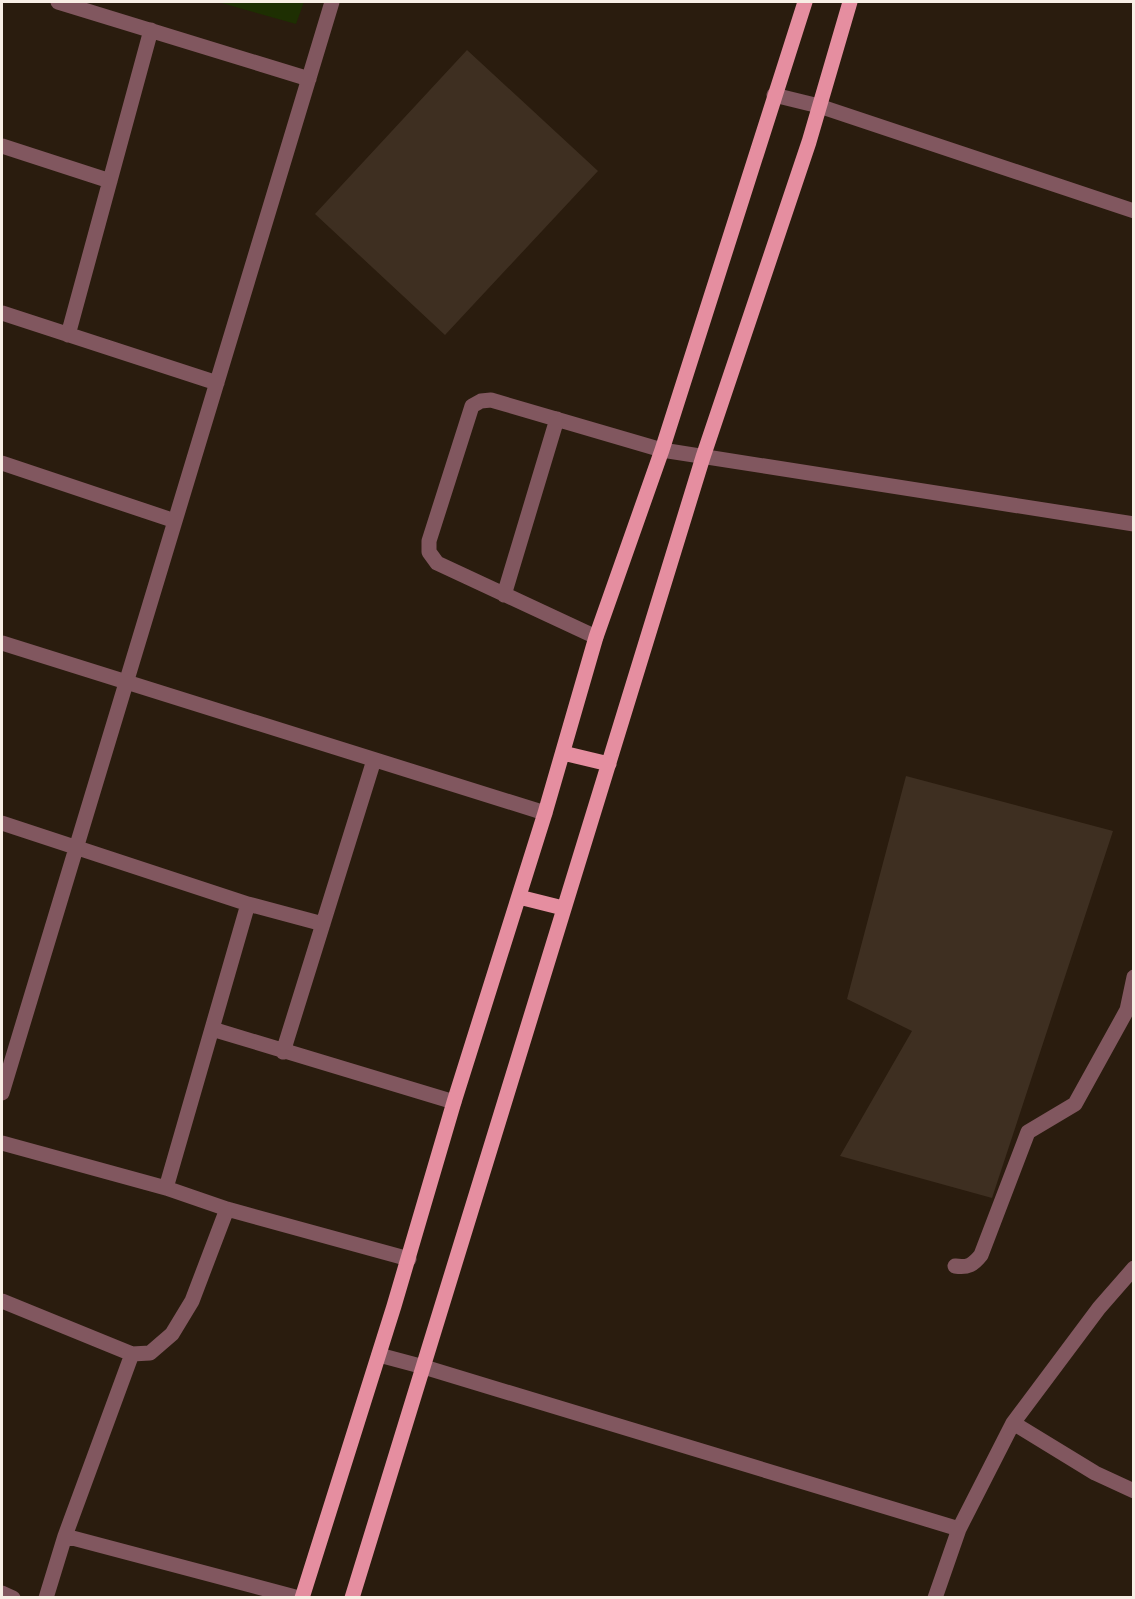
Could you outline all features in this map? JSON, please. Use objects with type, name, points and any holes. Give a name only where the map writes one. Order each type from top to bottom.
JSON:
[{"type":"main road","points":[[301,1598],[409,1259],[454,1102],[545,813],[596,638],[662,450],[805,2]]},
{"type":"main road","points":[[352,1598],[703,457],[819,106],[850,2]]},
{"type":"main road","points":[[563,753],[609,764]]},
{"type":"main road","points":[[519,897],[563,908]]},
{"type":"street","points":[[58,2],[309,79]]},
{"type":"street","points":[[2,1094],[333,2]]},
{"type":"street","points":[[68,335],[151,30]]},
{"type":"street","points":[[774,95],[819,106],[1134,211]]},
{"type":"street","points":[[2,146],[110,181]]},
{"type":"street","points":[[2,313],[217,383]]},
{"type":"street","points":[[596,638],[437,563],[429,552],[429,541],[472,406],[481,401],[491,400],[662,450],[1134,524]]},
{"type":"street","points":[[504,595],[557,420]]},
{"type":"street","points":[[2,463],[175,521]]},
{"type":"street","points":[[2,643],[545,813]]},
{"type":"street","points":[[283,1052],[374,760]]},
{"type":"street","points":[[2,823],[248,904],[323,924]]},
{"type":"street","points":[[166,1188],[248,904]]},
{"type":"street","points":[[955,1266],[965,1267],[974,1264],[981,1255],[1028,1132],[1074,1104],[1127,1010],[1134,977]]},
{"type":"street","points":[[212,1029],[454,1102]]},
{"type":"street","points":[[2,1143],[166,1188],[227,1209],[409,1259]]},
{"type":"street","points":[[2,1301],[132,1354],[150,1353],[172,1334],[192,1301],[227,1209]]},
{"type":"street","points":[[936,1598],[959,1529],[1013,1423],[1099,1308],[1134,1268]]},
{"type":"street","points":[[45,1598],[65,1536],[132,1354]]},
{"type":"street","points":[[379,1356],[424,1367],[959,1529]]},
{"type":"street","points":[[1013,1423],[1095,1473],[1134,1491]]},
{"type":"street","points":[[65,1536],[301,1598]]},
{"type":"street","points":[[2,1593],[13,1598]]},
{"type":"green space","points":[[218,2],[304,2],[296,24]]},
{"type":"building","points":[[467,50],[598,171],[445,335],[315,214]]},
{"type":"building","points":[[906,776],[1113,831],[992,1198],[840,1156],[912,1031],[847,999]]}]
